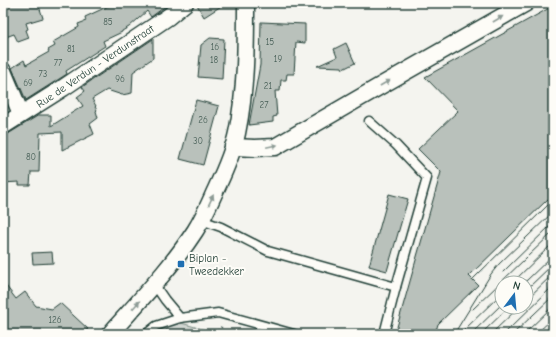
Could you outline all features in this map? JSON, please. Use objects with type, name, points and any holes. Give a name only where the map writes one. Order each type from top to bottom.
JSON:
[{"type":"street","name":"Rue de Verdun - Verdunstraat","points":[[3,126],[63,88],[155,26],[185,3]]},
{"type":"street","points":[[110,334],[154,284],[195,231],[222,176],[237,133],[244,87],[246,3]]},
{"type":"street","points":[[233,147],[275,147],[526,3]]},
{"type":"street","points":[[3,71],[21,114]]},
{"type":"lane","points":[[369,121],[396,145],[427,178],[384,334]]},
{"type":"lane","points":[[201,220],[221,226],[268,251],[396,287]]},
{"type":"lane","points":[[154,284],[180,318]]},
{"type":"lane","points":[[146,334],[156,326],[180,318],[218,313],[294,334]]},
{"type":"shaded area","points":[[174,321],[220,334],[163,334]]},
{"type":"building","points":[[3,3],[38,3],[43,18],[26,23],[28,29],[26,30],[29,38],[18,42],[14,34],[3,38]]},
{"type":"building","points":[[115,3],[170,3],[151,17],[147,11],[122,32],[103,41],[105,46],[66,71],[67,74],[26,100],[12,68],[24,60],[26,65],[49,52],[48,50],[55,46],[53,42],[79,27],[78,24],[86,21],[85,17]]},
{"type":"building","points":[[196,3],[226,3],[204,17]]},
{"type":"building","points":[[553,6],[553,204],[548,199],[469,276],[478,285],[438,324],[435,334],[395,334],[441,172],[418,149],[458,111],[425,77]]},
{"type":"building","points":[[261,22],[305,24],[305,43],[296,42],[294,74],[287,74],[286,80],[281,80],[280,91],[275,91],[277,116],[273,117],[273,122],[249,125],[260,65]]},
{"type":"building","points":[[210,38],[224,39],[222,79],[198,77],[201,45]]},
{"type":"building","points":[[153,39],[153,58],[133,72],[132,93],[122,95],[107,90],[92,99],[96,106],[98,118],[90,124],[94,134],[62,150],[62,132],[40,133],[39,172],[31,172],[30,185],[19,185],[19,182],[3,183],[3,135],[8,134],[39,115],[51,115],[51,126],[83,106],[77,97],[85,91],[82,87]]},
{"type":"building","points":[[346,43],[355,63],[343,69],[342,67],[317,66],[337,57],[334,49]]},
{"type":"building","points":[[196,100],[219,106],[203,165],[180,159]]},
{"type":"building","points":[[389,194],[408,199],[387,271],[369,266]]},
{"type":"building","points":[[52,252],[53,263],[33,264],[32,253]]},
{"type":"building","points":[[3,282],[16,299],[25,292],[36,306],[52,309],[60,303],[88,329],[81,334],[3,334]]},
{"type":"tram line","points":[[472,280],[548,205]]},
{"type":"tram line","points":[[454,334],[491,274],[499,264],[553,212]]},
{"type":"tram line","points":[[503,272],[553,223]]},
{"type":"tram line","points":[[473,309],[553,232]]},
{"type":"tram line","points":[[520,275],[553,243]]},
{"type":"tram line","points":[[532,275],[553,255]]},
{"type":"tram line","points":[[534,282],[553,264]]},
{"type":"tram line","points":[[534,292],[553,274]]},
{"type":"tram line","points":[[504,334],[553,286]]},
{"type":"tram line","points":[[513,334],[553,296]]},
{"type":"tram line","points":[[460,334],[494,301]]},
{"type":"tram line","points":[[524,334],[553,306]]},
{"type":"tram line","points":[[471,334],[494,312]]},
{"type":"tram line","points":[[481,334],[501,315]]},
{"type":"tram line","points":[[491,334],[511,315]]},
{"type":"tram line","points":[[536,334],[553,318]]},
{"type":"place","name":"Biplan - Tweedekker","points":[[181,264]]}]
